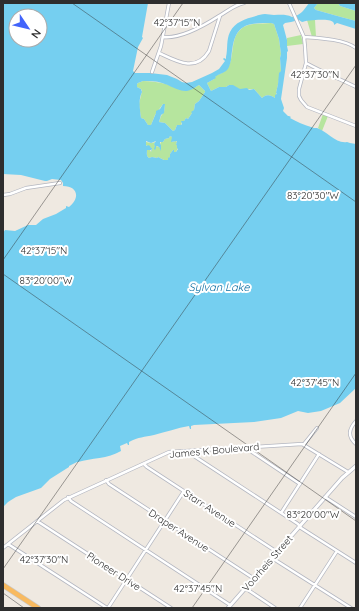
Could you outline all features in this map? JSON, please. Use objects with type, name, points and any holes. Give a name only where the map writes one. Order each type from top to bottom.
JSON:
[{"type":"highway","points":[[3,585],[38,608]]},
{"type":"street","points":[[152,72],[163,37],[169,3]]},
{"type":"street","points":[[163,37],[180,36],[220,16],[237,4],[244,3]]},
{"type":"street","points":[[289,3],[304,37],[306,63],[299,89],[299,96],[301,100],[307,107],[356,126]]},
{"type":"street","points":[[159,52],[175,61],[187,64],[200,60],[209,51],[220,16]]},
{"type":"street","points":[[304,37],[342,42],[350,44],[356,48]]},
{"type":"street","points":[[306,63],[322,72],[343,80],[356,88]]},
{"type":"street","points":[[3,195],[26,188],[60,183]]},
{"type":"street","points":[[356,421],[352,426],[350,438],[356,444]]},
{"type":"street","points":[[317,428],[304,444],[348,472]]},
{"type":"street","name":"James K Boulevard","points":[[3,548],[68,497],[169,452],[304,444]]},
{"type":"street","points":[[248,447],[252,452],[300,484]]},
{"type":"street","points":[[189,451],[194,456],[356,563]]},
{"type":"street","points":[[281,513],[319,454]]},
{"type":"street","name":"Starr Avenue","points":[[144,464],[277,552]]},
{"type":"street","name":"Voorheis Street","points":[[229,606],[325,497],[348,472],[356,466]]},
{"type":"street","points":[[352,469],[356,472]]},
{"type":"street","name":"Draper Avenue","points":[[106,480],[109,484],[253,578]]},
{"type":"street","points":[[8,544],[108,608],[184,491]]},
{"type":"street","points":[[68,497],[71,501],[229,606]]},
{"type":"street","points":[[325,497],[356,518]]},
{"type":"street","name":"Pioneer Drive","points":[[37,520],[171,608]]},
{"type":"street","points":[[300,608],[338,551]]},
{"type":"street","points":[[272,557],[351,608]]},
{"type":"street","points":[[245,588],[275,608]]},
{"type":"green space","points":[[318,3],[338,3],[340,6],[356,11],[356,21],[316,10],[314,8]]},
{"type":"green space","points":[[307,20],[315,20],[316,37],[312,37]]},
{"type":"green space","points":[[251,24],[274,24],[279,39],[281,54],[281,71],[276,93],[277,95],[275,98],[268,95],[262,98],[254,89],[239,89],[231,85],[219,87],[211,91],[207,83],[214,79],[216,75],[228,68],[231,62],[234,41],[241,29]]},
{"type":"green space","points":[[301,35],[303,44],[287,46],[287,38]]},
{"type":"green space","points":[[143,81],[163,83],[182,90],[189,90],[199,85],[205,92],[195,104],[194,110],[188,119],[186,118],[182,121],[181,125],[177,125],[173,131],[165,123],[159,122],[164,112],[165,104],[163,104],[155,115],[151,125],[148,125],[144,119],[141,118],[139,104],[142,91],[137,87],[137,84]]},
{"type":"green space","points":[[323,114],[328,116],[322,131],[318,128]]},
{"type":"green space","points":[[170,136],[172,137],[172,142],[177,142],[176,145],[178,148],[176,152],[173,150],[168,160],[158,157],[148,157],[147,150],[150,150],[151,152],[152,149],[146,145],[146,142],[156,142],[154,144],[161,150],[161,142]]},
{"type":"water","name":"Sylvan Lake","points":[[3,3],[148,3],[143,38],[138,47],[133,71],[135,73],[167,75],[186,83],[192,82],[219,69],[225,61],[223,59],[226,59],[230,32],[238,23],[248,18],[265,14],[285,15],[292,17],[300,14],[309,3],[318,3],[314,8],[316,10],[356,21],[356,29],[337,23],[334,25],[331,21],[323,20],[302,22],[299,20],[285,23],[283,25],[288,51],[281,99],[284,108],[283,111],[291,117],[290,118],[312,128],[317,128],[339,141],[356,144],[356,388],[340,403],[321,411],[308,413],[298,411],[281,418],[254,422],[194,425],[191,426],[191,429],[189,426],[136,439],[129,442],[129,445],[127,443],[120,446],[121,451],[116,454],[77,462],[69,466],[50,479],[41,488],[16,497],[3,507],[3,233],[5,230],[15,231],[28,225],[36,225],[43,219],[66,208],[66,206],[69,207],[75,200],[76,196],[76,193],[72,188],[63,186],[61,180],[52,179],[45,181],[21,175],[3,174]],"holes":[[[254,24],[274,24],[279,39],[281,54],[281,71],[279,73],[277,94],[275,95],[275,98],[268,95],[262,98],[254,89],[240,89],[233,85],[219,87],[211,91],[207,83],[228,69],[235,38],[241,29]],[[143,81],[157,82],[184,91],[190,90],[199,85],[205,92],[195,104],[194,110],[191,112],[192,113],[188,119],[186,118],[184,121],[181,121],[182,124],[177,125],[173,131],[165,123],[159,122],[161,115],[164,113],[165,104],[163,104],[160,109],[156,111],[151,125],[148,125],[144,119],[141,118],[140,101],[142,92],[141,89],[137,87],[137,84]],[[170,136],[172,137],[171,142],[177,141],[176,145],[178,149],[176,152],[173,150],[168,160],[158,157],[149,158],[147,150],[151,150],[151,152],[152,148],[146,145],[146,141],[151,143],[156,141],[154,144],[154,149],[155,150],[157,146],[161,151],[160,142],[163,142]]]},
{"type":"water","points":[[338,3],[356,3],[356,11],[340,6]]}]
